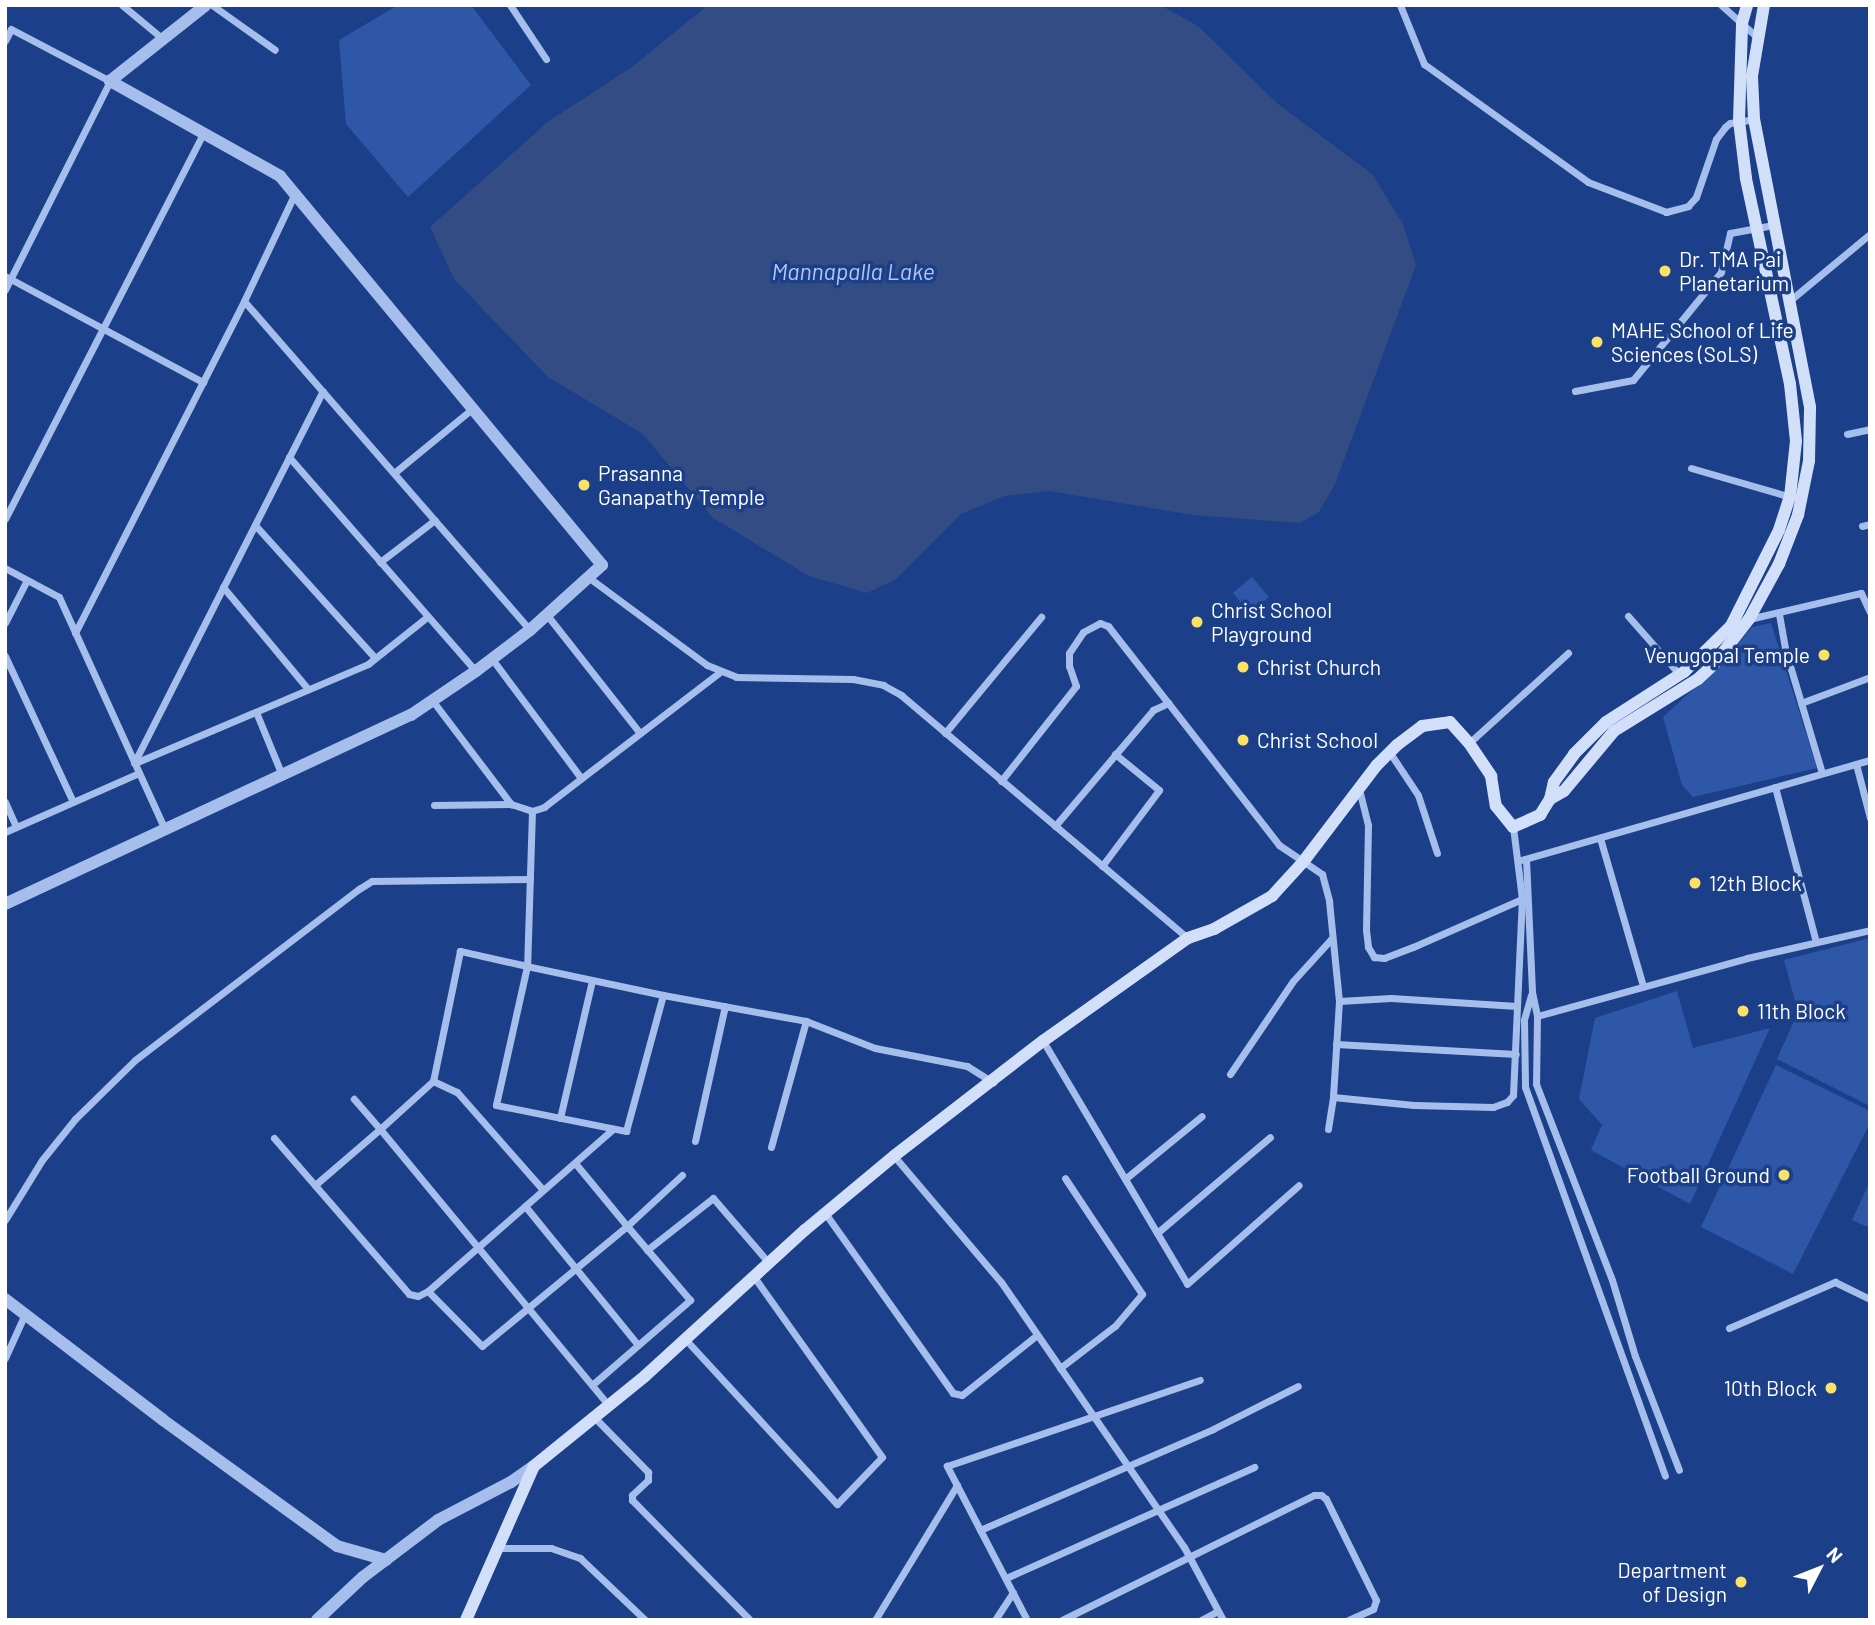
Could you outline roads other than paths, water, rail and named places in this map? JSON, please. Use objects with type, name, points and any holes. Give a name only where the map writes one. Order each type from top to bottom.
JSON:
[{"type":"main road","points":[[1550,799],[1564,791],[1614,731],[1698,679],[1714,664],[1749,619],[1790,541],[1796,498],[1797,441],[1790,384],[1746,178],[1739,121],[1742,23],[1747,5]]},
{"type":"main road","points":[[466,1620],[534,1466],[686,1340],[825,1213],[894,1156],[994,1082],[1043,1041],[1188,938],[1214,929],[1272,896],[1303,862],[1390,752],[1422,726],[1450,722],[1469,743],[1491,776],[1496,806],[1513,827],[1540,815],[1550,799],[1554,782],[1574,754],[1606,722],[1680,675],[1731,626],[1796,498],[1809,461],[1810,407],[1754,119],[1752,76],[1764,5]]},
{"type":"street","points":[[122,5],[163,39]]},
{"type":"street","points":[[5,290],[8,278],[110,81],[206,5]]},
{"type":"street","points":[[212,5],[275,50]]},
{"type":"street","points":[[510,5],[546,59]]},
{"type":"street","points":[[1400,5],[1423,65],[1588,182],[1666,212],[1688,206],[1696,197],[1716,139],[1730,123],[1754,119]]},
{"type":"street","points":[[1721,5],[1757,37]]},
{"type":"street","points":[[5,41],[8,27],[280,176],[602,565],[530,630],[411,715],[5,904]]},
{"type":"street","points":[[5,519],[203,133]]},
{"type":"street","points":[[75,633],[244,301],[294,195]]},
{"type":"street","points":[[1575,391],[1633,380],[1721,272],[1730,233],[1773,225]]},
{"type":"street","points":[[1788,302],[1870,234]]},
{"type":"street","points":[[8,278],[203,382]]},
{"type":"street","points":[[244,301],[530,630]]},
{"type":"street","points":[[134,763],[323,391]]},
{"type":"street","points":[[394,473],[472,409]]},
{"type":"street","points":[[1847,434],[1870,429]]},
{"type":"street","points":[[289,457],[476,671]]},
{"type":"street","points":[[1691,468],[1796,498]]},
{"type":"street","points":[[380,562],[435,520]]},
{"type":"street","points":[[255,525],[375,658]]},
{"type":"street","points":[[5,568],[59,597],[164,830]]},
{"type":"street","points":[[588,578],[707,665],[736,677],[853,678],[883,685],[901,695],[1188,938]]},
{"type":"street","points":[[5,623],[27,580]]},
{"type":"street","points":[[223,587],[308,690]]},
{"type":"street","points":[[1749,619],[1861,593],[1869,608]]},
{"type":"street","points":[[1779,614],[1822,773]]},
{"type":"street","points":[[547,615],[640,733]]},
{"type":"street","points":[[1628,616],[1680,675]]},
{"type":"street","points":[[134,763],[308,690],[375,658],[428,617]]},
{"type":"street","points":[[945,733],[1041,617]]},
{"type":"street","points":[[1001,780],[1076,686],[1069,666],[1069,653],[1083,632],[1100,623],[1108,626],[1279,845],[1322,874],[1329,901],[1339,1001],[1333,1097],[1328,1129]]},
{"type":"street","points":[[1469,743],[1568,653]]},
{"type":"street","points":[[5,656],[73,802]]},
{"type":"street","points":[[492,659],[581,778]]},
{"type":"street","points":[[434,805],[511,804],[532,811],[544,807],[721,671]]},
{"type":"street","points":[[1801,703],[1870,677]]},
{"type":"street","points":[[432,700],[485,774],[511,804]]},
{"type":"street","points":[[1055,826],[1153,710],[1168,703]]},
{"type":"street","points":[[256,712],[282,775]]},
{"type":"street","points":[[1390,752],[1418,795],[1437,853]]},
{"type":"street","points":[[1102,866],[1159,790],[1115,754]]},
{"type":"street","points":[[1522,860],[1870,760]]},
{"type":"street","points":[[1856,764],[1870,818]]},
{"type":"street","points":[[5,832],[139,773]]},
{"type":"street","points":[[1775,787],[1816,942]]},
{"type":"street","points":[[1359,789],[1368,825],[1366,930],[1368,947],[1374,957],[1384,958],[1413,947],[1522,899]]},
{"type":"street","points":[[5,802],[16,827]]},
{"type":"street","points":[[532,811],[527,967],[496,1105],[626,1130],[663,995]]},
{"type":"street","points":[[1513,827],[1522,860],[1532,992],[1538,1016],[1536,1084],[1612,1280],[1635,1356],[1679,1471]]},
{"type":"street","points":[[1600,838],[1643,986]]},
{"type":"street","points":[[1333,1097],[1414,1105],[1493,1107],[1507,1102],[1513,1095],[1522,860]]},
{"type":"street","points":[[5,1220],[42,1160],[75,1119],[135,1060],[359,889],[372,881],[530,879]]},
{"type":"street","points":[[1538,1016],[1643,986],[1870,930]]},
{"type":"street","points":[[1230,1074],[1293,981],[1332,938]]},
{"type":"street","points":[[315,1185],[433,1081],[460,951],[592,981],[806,1021],[875,1048],[967,1066],[994,1082]]},
{"type":"street","points":[[560,1118],[592,981]]},
{"type":"street","points":[[1532,992],[1524,1020],[1525,1087],[1665,1476]]},
{"type":"street","points":[[1339,1001],[1391,998],[1517,1006]]},
{"type":"street","points":[[695,1141],[724,1006]]},
{"type":"street","points":[[771,1147],[806,1021]]},
{"type":"street","points":[[1043,1041],[1187,1284],[1299,1185]]},
{"type":"street","points":[[1336,1044],[1516,1055]]},
{"type":"street","points":[[433,1081],[457,1092],[543,1190]]},
{"type":"street","points":[[354,1099],[609,1406]]},
{"type":"street","points":[[1125,1179],[1202,1116]]},
{"type":"street","points":[[274,1138],[409,1294],[418,1296],[428,1291],[613,1129]]},
{"type":"street","points":[[1157,1233],[1270,1137]]},
{"type":"street","points":[[894,1156],[973,1246],[1037,1335],[1189,1556],[1223,1620]]},
{"type":"street","points":[[575,1163],[690,1300],[592,1385]]},
{"type":"street","points":[[428,1291],[482,1346],[627,1226],[682,1175]]},
{"type":"street","points":[[1060,1368],[1115,1326],[1142,1294],[1065,1178]]},
{"type":"street","points":[[647,1250],[713,1198],[770,1264]]},
{"type":"street","points":[[525,1206],[638,1345]]},
{"type":"street","points":[[825,1213],[953,1393],[962,1395],[1037,1335]]},
{"type":"street","points":[[686,1340],[837,1504],[882,1457],[755,1278]]},
{"type":"street","points":[[1729,1328],[1835,1282],[1870,1299]]},
{"type":"street","points":[[5,1299],[337,1546],[386,1560]]},
{"type":"street","points":[[5,1358],[25,1314]]},
{"type":"street","points":[[1027,1620],[947,1466],[1200,1380]]},
{"type":"street","points":[[980,1530],[1213,1429],[1298,1386]]},
{"type":"street","points":[[595,1418],[648,1472],[648,1480],[632,1494],[632,1500],[750,1620]]},
{"type":"street","points":[[317,1620],[386,1560],[438,1520],[511,1482],[534,1466]]},
{"type":"street","points":[[1006,1578],[1254,1467]]},
{"type":"street","points":[[875,1620],[957,1485]]},
{"type":"street","points":[[1062,1620],[1314,1495],[1321,1495],[1326,1499],[1376,1600],[1373,1609],[1348,1620]]},
{"type":"street","points":[[497,1548],[551,1548],[580,1558],[645,1620]]},
{"type":"street","points":[[995,1620],[1013,1592]]},
{"type":"street","points":[[1201,1620],[1218,1611]]},
{"type":"water","name":"Mannapalla Lake","points":[[708,5],[1160,5],[1198,26],[1278,104],[1372,174],[1403,224],[1416,265],[1335,484],[1319,512],[1300,523],[1193,515],[1049,491],[1004,496],[961,514],[896,579],[867,593],[809,576],[713,518],[643,434],[548,377],[454,279],[430,227],[549,121],[632,67]]},
{"type":"place","name":"Dr. TMA Pai Planetarium","points":[[1665,271]]},
{"type":"place","name":"MAHE School of Life Sciences (SoLS)","points":[[1597,342]]},
{"type":"place","name":"Prasanna Ganapathy Temple","points":[[584,485]]},
{"type":"place","name":"Christ School Playground","points":[[1197,622]]},
{"type":"place","name":"Venugopal Temple","points":[[1824,655]]},
{"type":"place","name":"Christ Church","points":[[1243,667]]},
{"type":"place","name":"Christ School","points":[[1243,740]]},
{"type":"place","name":"12th Block","points":[[1695,883]]},
{"type":"place","name":"11th Block","points":[[1743,1011]]},
{"type":"place","name":"Football Ground","points":[[1784,1175]]},
{"type":"place","name":"10th Block","points":[[1831,1388]]},
{"type":"place","name":"Department of Design","points":[[1741,1582]]}]
